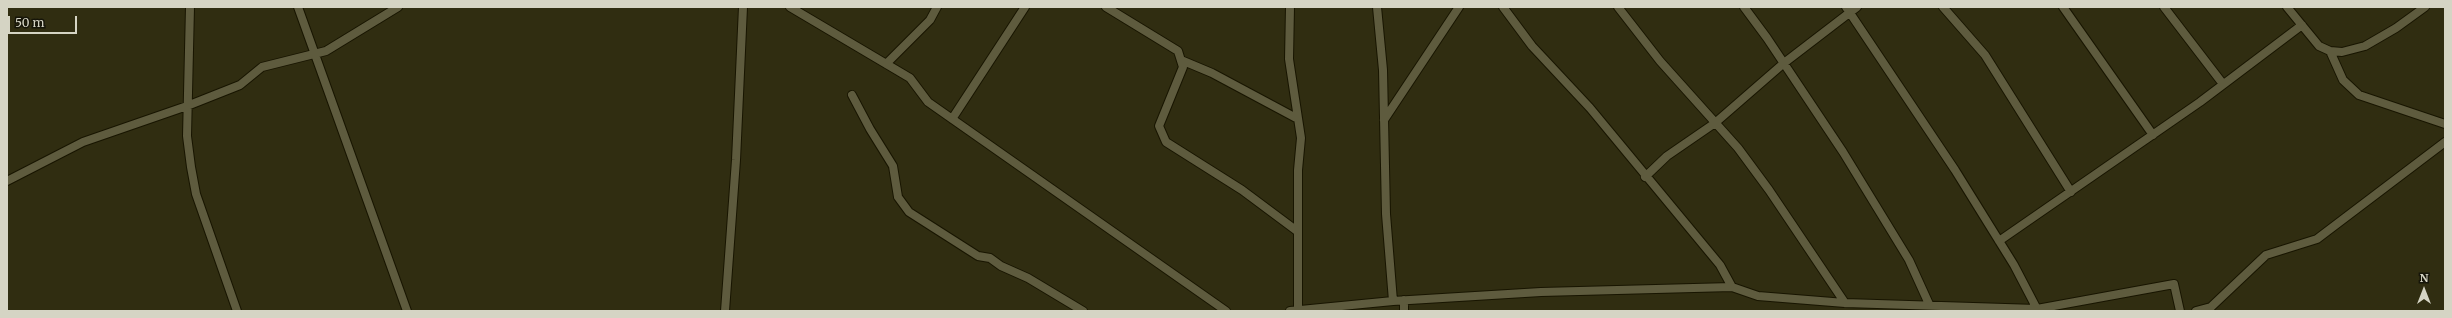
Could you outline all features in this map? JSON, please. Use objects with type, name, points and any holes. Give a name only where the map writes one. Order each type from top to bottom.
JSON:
[{"type":"street","points":[[190,7],[187,136],[196,194],[237,311]]},
{"type":"street","points":[[298,7],[407,311]]},
{"type":"street","points":[[7,181],[83,142],[187,106],[240,85],[262,67],[326,51],[398,7]]},
{"type":"street","points":[[725,311],[736,162],[742,7]]},
{"type":"street","points":[[790,7],[910,78],[928,102],[1226,311]]},
{"type":"street","points":[[886,64],[930,20],[937,7]]},
{"type":"street","points":[[952,119],[1025,7]]},
{"type":"street","points":[[1106,7],[1178,51],[1183,67],[1159,126],[1166,142],[1242,190],[1297,232]]},
{"type":"street","points":[[1290,7],[1289,59],[1301,138],[1298,170],[1294,311],[1404,300],[1541,292],[1732,287],[1758,296],[1845,303],[1929,304],[2037,309],[2174,284],[2180,311]]},
{"type":"street","points":[[1377,7],[1383,70],[1386,214],[1393,301]]},
{"type":"street","points":[[1384,120],[1459,7]]},
{"type":"street","points":[[1503,7],[1532,46],[1590,108],[1720,265],[1732,287]]},
{"type":"street","points":[[1618,7],[1660,62],[1738,148],[1770,190],[1845,303]]},
{"type":"street","points":[[1744,7],[1784,63],[1843,152],[1909,260],[1929,304]]},
{"type":"street","points":[[1645,176],[1667,156],[1716,122],[1848,9],[1857,7]]},
{"type":"street","points":[[1944,7],[1985,55],[2071,192]]},
{"type":"street","points":[[2063,7],[2153,135]]},
{"type":"street","points":[[2164,7],[2223,84]]},
{"type":"street","points":[[2287,7],[2319,46],[2330,51],[2353,50],[2365,46],[2396,28],[2425,7]]},
{"type":"street","points":[[1848,9],[1926,125],[1999,241],[2037,309]]},
{"type":"street","points":[[1999,241],[2153,135],[2302,25]]},
{"type":"street","points":[[2330,51],[2344,80],[2359,95],[2445,124]]},
{"type":"street","points":[[1181,60],[1212,73],[1298,119]]},
{"type":"street","points":[[852,95],[870,129],[893,166],[898,197],[908,212],[978,256],[990,258],[1002,266],[1028,278],[1082,311]]},
{"type":"street","points":[[2196,311],[2211,307],[2266,255],[2317,239],[2445,142]]},
{"type":"street","points":[[1404,300],[1404,311]]}]
